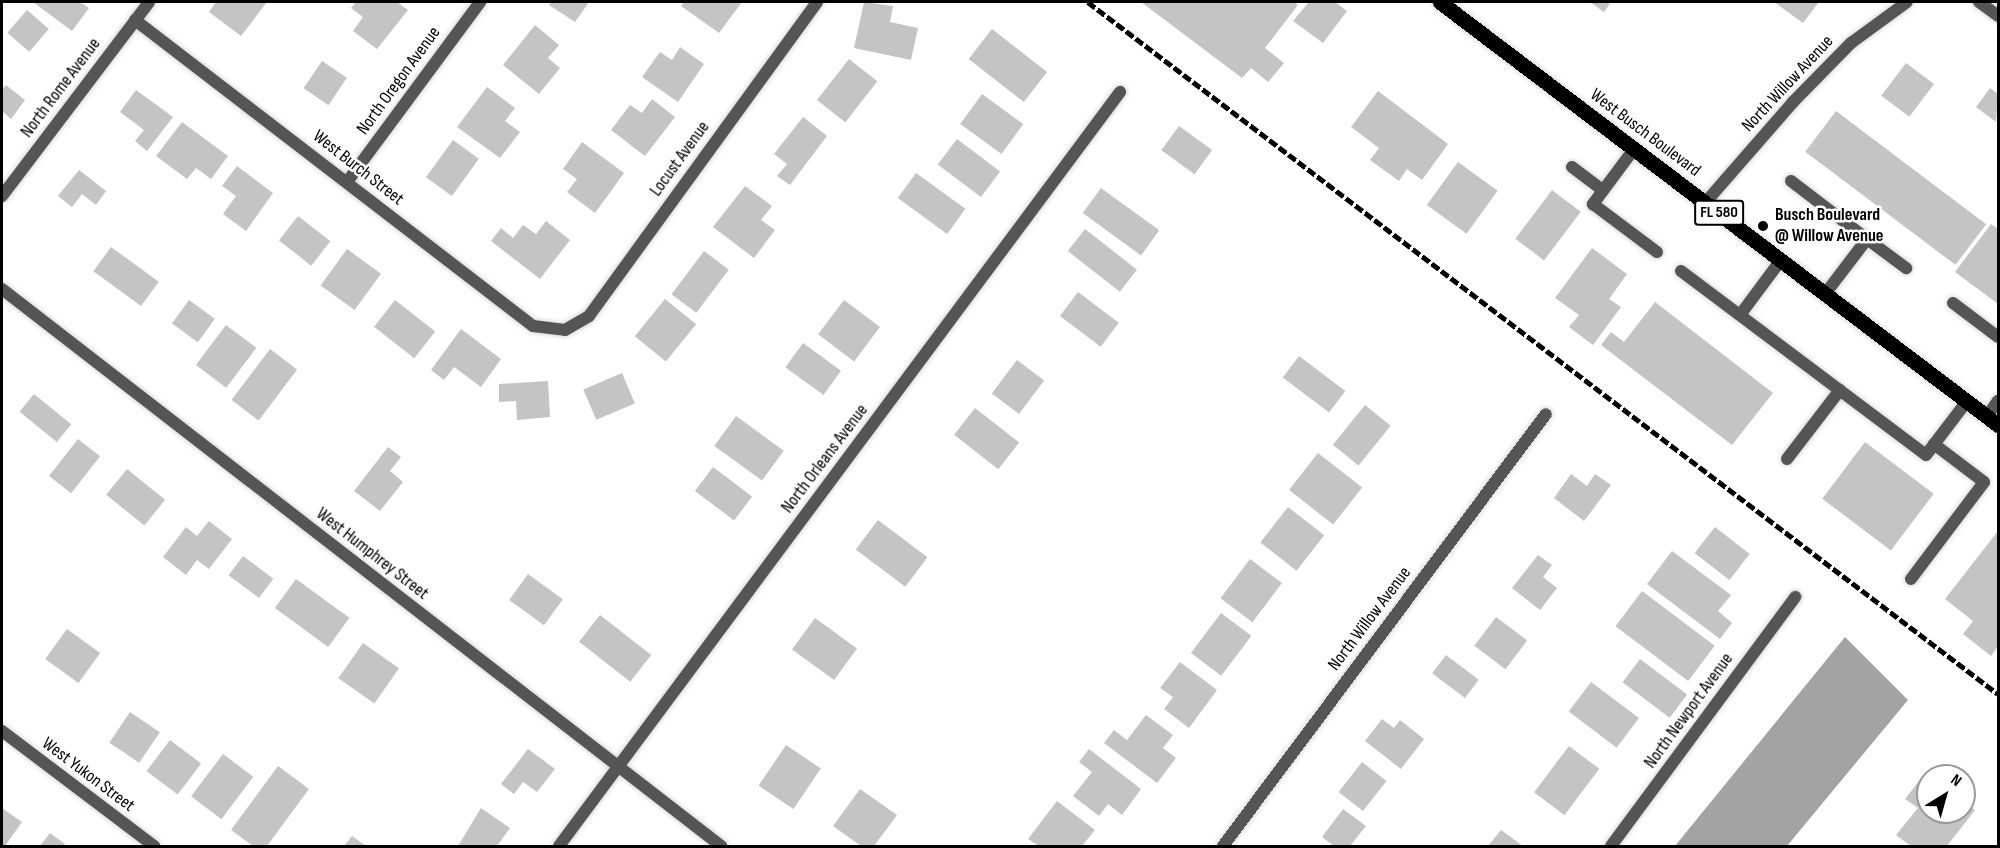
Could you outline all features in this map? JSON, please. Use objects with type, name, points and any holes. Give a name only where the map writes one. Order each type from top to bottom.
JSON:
[{"type":"main road","name":"West Busch Boulevard","points":[[1440,2],[1993,421]]},
{"type":"street","name":"North Rome Avenue","points":[[2,196],[149,2]]},
{"type":"street","name":"North Oregon Avenue","points":[[347,182],[480,2]]},
{"type":"street","name":"Locust Avenue","points":[[565,330],[589,316],[817,2]]},
{"type":"street","name":"North Willow Avenue","points":[[1705,203],[1793,102],[1851,43],[1907,2]]},
{"type":"street","points":[[1979,2],[1998,16]]},
{"type":"street","name":"West Burch Street","points":[[135,20],[533,326],[565,330]]},
{"type":"street","name":"North Orleans Avenue","points":[[559,846],[1120,92]]},
{"type":"street","points":[[1634,148],[1593,204],[1658,252]]},
{"type":"street","points":[[1572,167],[1603,190]]},
{"type":"street","points":[[1791,181],[1906,268]]},
{"type":"street","points":[[1825,294],[1867,239]]},
{"type":"street","points":[[1740,315],[1781,260]]},
{"type":"street","points":[[1681,271],[1926,455],[1967,401]]},
{"type":"street","name":"West Humphrey Street","points":[[2,289],[721,846]]},
{"type":"street","points":[[1953,303],[1998,338]]},
{"type":"street","points":[[1787,459],[1840,390]]},
{"type":"street","points":[[1993,421],[1998,400]]},
{"type":"street","name":"North Willow Avenue","points":[[1223,846],[1546,414]]},
{"type":"street","points":[[1911,579],[1984,482],[1934,444]]},
{"type":"street","name":"North Newport Avenue","points":[[1611,846],[1795,597]]},
{"type":"street","name":"West Yukon Street","points":[[2,731],[154,846]]},
{"type":"shaded area","points":[[1845,637],[1908,700],[1787,846],[1675,846]]},
{"type":"building","points":[[33,2],[80,2],[89,8],[72,31]]},
{"type":"building","points":[[216,2],[267,2],[241,36],[209,12]]},
{"type":"building","points":[[356,2],[397,2],[408,10],[377,49],[353,31],[363,17],[351,8]]},
{"type":"building","points":[[551,2],[589,2],[575,22],[549,5]]},
{"type":"building","points":[[684,2],[742,2],[719,33],[681,6]]},
{"type":"building","points":[[864,2],[893,6],[890,22],[918,28],[911,60],[854,48]]},
{"type":"building","points":[[1141,2],[1294,2],[1298,5],[1265,48],[1284,63],[1268,82],[1251,68],[1242,78]]},
{"type":"building","points":[[1309,2],[1335,2],[1347,11],[1323,43],[1293,21]]},
{"type":"building","points":[[1590,2],[1611,2],[1604,12]]},
{"type":"building","points":[[1774,2],[1819,2],[1803,23]]},
{"type":"building","points":[[27,10],[49,29],[29,52],[7,33]]},
{"type":"building","points":[[535,25],[559,45],[548,58],[560,68],[539,94],[503,65]]},
{"type":"building","points":[[992,29],[1047,72],[1024,102],[969,59]]},
{"type":"building","points":[[680,47],[704,64],[678,102],[642,77],[660,52],[672,60]]},
{"type":"building","points":[[849,59],[877,81],[845,122],[817,100]]},
{"type":"building","points":[[322,61],[347,78],[328,105],[304,88]]},
{"type":"building","points":[[1906,63],[1934,84],[1909,117],[1881,96]]},
{"type":"building","points":[[6,85],[25,100],[11,119],[2,111],[2,90]]},
{"type":"building","points":[[487,87],[515,108],[505,121],[520,132],[500,158],[457,127]]},
{"type":"building","points":[[1990,88],[1998,94],[1996,122],[1976,107]]},
{"type":"building","points":[[136,90],[173,117],[147,151],[135,141],[144,130],[120,112]]},
{"type":"building","points":[[1378,91],[1448,144],[1422,180],[1407,169],[1399,181],[1370,160],[1379,148],[1351,127]]},
{"type":"building","points":[[982,94],[1023,124],[1002,154],[960,124]]},
{"type":"building","points":[[652,99],[675,117],[645,156],[611,130],[630,105],[642,113]]},
{"type":"building","points":[[1836,111],[1986,224],[1955,265],[1805,152]]},
{"type":"building","points":[[803,117],[827,136],[790,185],[777,176],[787,164],[774,154]]},
{"type":"building","points":[[182,122],[228,156],[211,179],[196,168],[187,179],[156,156]]},
{"type":"building","points":[[1179,126],[1212,150],[1195,174],[1161,150]]},
{"type":"building","points":[[957,139],[1000,171],[981,197],[938,165]]},
{"type":"building","points":[[453,140],[479,159],[452,196],[426,177]]},
{"type":"building","points":[[582,142],[624,173],[595,213],[567,192],[577,179],[563,169]]},
{"type":"building","points":[[1458,162],[1498,191],[1466,234],[1427,205]]},
{"type":"building","points":[[237,166],[273,193],[246,231],[223,214],[236,196],[222,186]]},
{"type":"building","points":[[79,170],[106,191],[96,205],[82,194],[72,207],[58,196]]},
{"type":"building","points":[[916,173],[965,209],[947,234],[898,198]]},
{"type":"building","points":[[745,186],[772,206],[761,220],[775,230],[754,258],[713,227]]},
{"type":"building","points":[[1101,188],[1159,230],[1141,255],[1083,213]]},
{"type":"building","points":[[1552,190],[1581,212],[1544,260],[1515,239]]},
{"type":"building","points":[[298,216],[330,241],[311,266],[279,240]]},
{"type":"building","points":[[546,221],[570,240],[540,279],[491,241],[501,228],[513,238],[523,225],[536,234]]},
{"type":"building","points":[[1991,224],[1998,229],[1998,304],[1955,272]]},
{"type":"building","points":[[1085,229],[1137,270],[1120,292],[1068,251]]},
{"type":"building","points":[[111,247],[159,282],[141,306],[93,271]]},
{"type":"building","points":[[1592,248],[1627,274],[1609,299],[1621,307],[1593,345],[1569,327],[1579,315],[1555,298]]},
{"type":"building","points":[[347,249],[381,274],[355,310],[321,285]]},
{"type":"building","points":[[704,251],[729,270],[696,313],[672,294]]},
{"type":"building","points":[[1078,292],[1119,323],[1101,347],[1060,316]]},
{"type":"building","points":[[665,299],[696,324],[666,361],[635,336]]},
{"type":"building","points":[[189,300],[215,319],[198,342],[172,323]]},
{"type":"building","points":[[395,300],[435,331],[414,358],[374,327]]},
{"type":"building","points":[[844,300],[880,327],[854,361],[818,334]]},
{"type":"building","points":[[1655,302],[1773,393],[1732,445],[1601,345],[1611,332],[1624,342]]},
{"type":"building","points":[[226,325],[256,348],[226,388],[196,365]]},
{"type":"building","points":[[461,329],[501,359],[481,387],[454,367],[444,380],[431,370]]},
{"type":"building","points":[[803,343],[841,371],[823,395],[785,367]]},
{"type":"building","points":[[270,349],[297,369],[259,421],[231,400]]},
{"type":"building","points":[[1299,356],[1345,391],[1329,412],[1283,378]]},
{"type":"building","points":[[1017,360],[1044,380],[1019,414],[992,394]]},
{"type":"building","points":[[622,373],[635,403],[596,420],[583,389]]},
{"type":"building","points":[[548,381],[550,417],[517,420],[516,401],[499,402],[499,384]]},
{"type":"building","points":[[34,394],[71,424],[57,442],[20,412]]},
{"type":"building","points":[[1365,405],[1391,426],[1359,465],[1333,445]]},
{"type":"building","points":[[975,408],[1019,442],[998,469],[954,435]]},
{"type":"building","points":[[736,416],[784,451],[762,481],[714,446]]},
{"type":"building","points":[[78,439],[100,456],[71,493],[49,476]]},
{"type":"building","points":[[1865,442],[1934,494],[1891,550],[1822,499]]},
{"type":"building","points":[[388,447],[401,457],[390,471],[403,482],[380,511],[354,491]]},
{"type":"building","points":[[1318,453],[1362,487],[1333,525],[1289,490]]},
{"type":"building","points":[[713,467],[752,496],[734,520],[695,491]]},
{"type":"building","points":[[127,469],[165,500],[144,525],[106,495]]},
{"type":"building","points":[[1571,474],[1587,486],[1595,474],[1611,485],[1584,521],[1554,498]]},
{"type":"building","points":[[1288,507],[1324,535],[1297,571],[1260,542]]},
{"type":"building","points":[[878,520],[928,557],[905,587],[856,550]]},
{"type":"building","points":[[209,521],[232,539],[209,569],[197,560],[186,575],[163,557],[186,527],[197,536]]},
{"type":"building","points":[[1715,527],[1750,554],[1729,580],[1695,553]]},
{"type":"building","points":[[1998,531],[1998,646],[1991,656],[1963,634],[1973,621],[1945,599]]},
{"type":"building","points":[[1672,551],[1731,595],[1718,611],[1732,623],[1720,639],[1647,584]]},
{"type":"building","points":[[1538,555],[1552,565],[1543,577],[1557,588],[1540,610],[1512,588]]},
{"type":"building","points":[[243,556],[273,579],[259,598],[229,575]]},
{"type":"building","points":[[1250,559],[1282,583],[1252,622],[1221,598]]},
{"type":"building","points":[[528,574],[563,599],[544,625],[509,600]]},
{"type":"building","points":[[296,579],[349,618],[328,647],[275,608]]},
{"type":"building","points":[[1642,591],[1715,646],[1688,681],[1616,626]]},
{"type":"building","points":[[1221,613],[1251,636],[1221,676],[1191,653]]},
{"type":"building","points":[[600,615],[651,655],[630,682],[579,642]]},
{"type":"building","points":[[1496,617],[1527,640],[1505,669],[1474,646]]},
{"type":"building","points":[[815,618],[857,649],[834,680],[792,650]]},
{"type":"building","points":[[67,629],[100,653],[78,683],[45,659]]},
{"type":"building","points":[[363,643],[399,668],[374,703],[338,678]]},
{"type":"building","points":[[1446,655],[1479,680],[1465,698],[1432,673]]},
{"type":"building","points":[[1640,659],[1687,695],[1670,718],[1623,682]]},
{"type":"building","points":[[1180,662],[1217,690],[1189,728],[1164,709],[1173,697],[1160,688]]},
{"type":"building","points":[[1591,682],[1639,718],[1617,748],[1569,712]]},
{"type":"building","points":[[130,712],[160,732],[139,763],[109,743]]},
{"type":"building","points":[[1146,715],[1173,735],[1163,748],[1176,758],[1157,783],[1104,743],[1114,730],[1127,740]]},
{"type":"building","points":[[1382,719],[1394,728],[1400,720],[1424,739],[1401,769],[1365,741]]},
{"type":"building","points":[[170,740],[201,763],[178,795],[147,771]]},
{"type":"building","points":[[786,745],[821,768],[793,809],[759,786]]},
{"type":"building","points":[[1569,746],[1599,769],[1564,815],[1534,792]]},
{"type":"building","points":[[528,749],[555,769],[537,792],[523,782],[514,794],[501,784]]},
{"type":"building","points":[[1089,749],[1141,789],[1122,815],[1108,804],[1099,816],[1073,796],[1092,772],[1079,762]]},
{"type":"building","points":[[223,754],[253,777],[221,819],[191,796]]},
{"type":"building","points":[[1362,762],[1386,781],[1363,811],[1339,792]]},
{"type":"building","points":[[278,766],[309,789],[267,846],[253,846],[231,830]]},
{"type":"building","points":[[1916,785],[1916,807],[1905,799]]},
{"type":"building","points":[[860,789],[897,815],[874,846],[861,846],[833,826]]},
{"type":"building","points":[[1057,801],[1095,830],[1082,846],[1039,846],[1028,839]]},
{"type":"building","points":[[2,808],[22,822],[5,846],[2,846]]},
{"type":"building","points":[[481,808],[510,828],[497,846],[458,846]]},
{"type":"building","points":[[1343,809],[1366,826],[1350,846],[1334,846],[1322,837]]},
{"type":"building","points":[[1916,810],[1916,824],[1964,824],[1947,846],[1911,846],[1896,835]]},
{"type":"building","points":[[1501,830],[1523,846],[1488,846]]},
{"type":"building","points":[[50,833],[65,844],[63,846],[40,846]]},
{"type":"building","points":[[352,836],[366,846],[344,846]]},
{"type":"railway","points":[[1088,2],[1998,694]]},
{"type":"place","name":"Busch Boulevard @ Willow Avenue","points":[[1763,226]]}]
